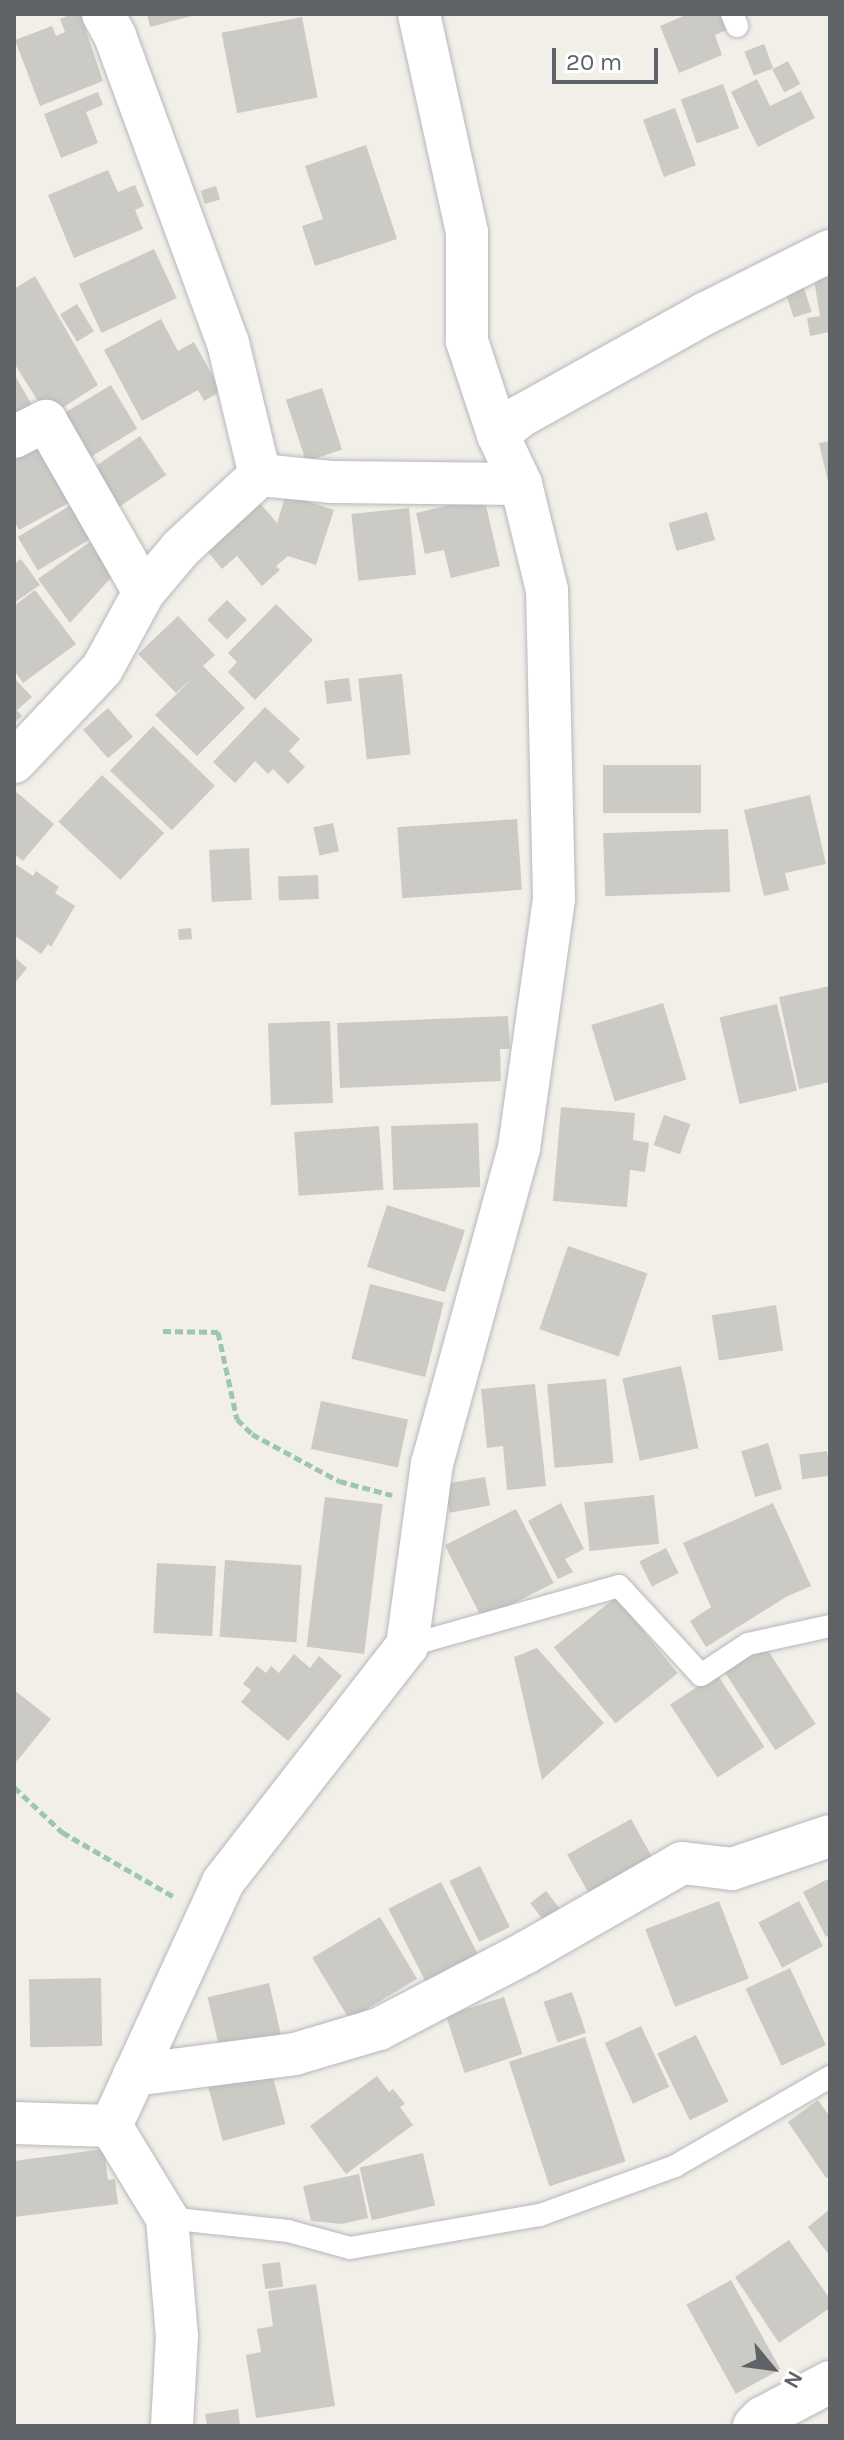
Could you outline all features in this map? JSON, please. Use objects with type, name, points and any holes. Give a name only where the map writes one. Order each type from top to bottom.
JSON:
[{"type":"street","points":[[103,14],[115,36],[228,343],[260,475]]},
{"type":"street","points":[[111,2126],[223,1882],[407,1646],[432,1464],[519,1148],[554,898],[547,590],[521,484],[498,435],[467,341],[467,232],[419,14]]},
{"type":"street","points":[[498,435],[521,416],[692,320],[830,251]]},
{"type":"street","points":[[14,437],[46,421],[144,592]]},
{"type":"street","points":[[14,762],[102,669],[144,592],[181,548],[260,475],[331,482],[521,484]]},
{"type":"street","points":[[134,2075],[295,2054],[379,2029],[525,1953],[682,1863],[732,1869],[830,1836]]},
{"type":"street","points":[[14,2123],[111,2126]]},
{"type":"street","points":[[111,2126],[167,2218],[177,2336],[172,2426]]},
{"type":"street","points":[[754,2426],[762,2418],[830,2382]]},
{"type":"lane","points":[[407,1646],[619,1586],[701,1675],[748,1644],[830,1626]]},
{"type":"lane","points":[[167,2218],[288,2231],[350,2248],[540,2215],[675,2166],[830,2077]]},
{"type":"path","points":[[163,1331],[218,1332],[237,1419],[252,1434],[339,1481],[427,1504]]},
{"type":"path","points":[[14,1787],[62,1832],[208,1918]]},
{"type":"building","points":[[72,14],[87,14],[91,25],[85,28],[103,81],[40,106],[15,40],[52,26],[56,36],[65,32],[60,19]]},
{"type":"building","points":[[147,14],[195,14],[195,15],[150,27]]},
{"type":"building","points":[[688,14],[723,14],[729,29],[715,35],[722,55],[679,73],[660,26]]},
{"type":"building","points":[[302,17],[318,97],[237,113],[222,33]]},
{"type":"building","points":[[764,44],[773,68],[754,76],[744,52]]},
{"type":"building","points":[[788,61],[800,84],[784,92],[772,69]]},
{"type":"building","points":[[757,79],[770,106],[801,91],[815,118],[758,147],[731,92]]},
{"type":"building","points":[[723,84],[739,128],[697,144],[681,99]]},
{"type":"building","points":[[98,92],[103,105],[86,112],[98,143],[61,158],[44,114]]},
{"type":"building","points":[[675,108],[696,165],[664,177],[643,120]]},
{"type":"building","points":[[366,145],[397,239],[315,266],[302,226],[323,219],[305,166]]},
{"type":"building","points":[[108,170],[118,192],[135,185],[144,206],[135,210],[143,229],[74,258],[48,195]]},
{"type":"building","points":[[216,186],[220,199],[205,204],[201,191]]},
{"type":"building","points":[[154,249],[177,298],[102,333],[79,284]]},
{"type":"building","points":[[35,276],[98,385],[48,417],[14,363],[14,289]]},
{"type":"building","points":[[830,277],[830,332],[810,336],[807,318],[820,316],[814,280]]},
{"type":"building","points":[[803,285],[812,312],[794,318],[785,291]]},
{"type":"building","points":[[77,304],[94,331],[77,342],[60,315]]},
{"type":"building","points":[[161,319],[178,351],[194,342],[221,391],[204,401],[198,390],[142,421],[104,350]]},
{"type":"building","points":[[14,374],[36,412],[14,425]]},
{"type":"building","points":[[111,385],[137,429],[84,461],[58,417]]},
{"type":"building","points":[[322,388],[342,450],[306,462],[286,400]]},
{"type":"building","points":[[37,432],[74,500],[19,530],[14,521],[14,445]]},
{"type":"building","points":[[140,436],[166,475],[112,512],[85,473]]},
{"type":"building","points":[[830,441],[830,486],[829,486],[819,443]]},
{"type":"building","points":[[286,494],[334,510],[316,565],[288,556],[276,566],[280,570],[262,586],[237,556],[222,569],[199,541],[253,495],[277,523]]},
{"type":"building","points":[[484,497],[500,566],[451,578],[444,550],[425,554],[416,513]]},
{"type":"building","points":[[76,502],[96,535],[38,570],[18,537]]},
{"type":"building","points":[[409,508],[416,575],[358,581],[351,514]]},
{"type":"building","points":[[707,512],[715,540],[677,551],[669,523]]},
{"type":"building","points":[[98,536],[118,570],[70,623],[38,579]]},
{"type":"building","points":[[21,559],[40,585],[14,603],[14,564]]},
{"type":"building","points":[[35,590],[76,644],[23,683],[14,670],[14,606]]},
{"type":"building","points":[[227,600],[247,620],[227,640],[207,620]]},
{"type":"building","points":[[276,604],[313,640],[255,700],[228,672],[237,662],[228,653]]},
{"type":"building","points":[[178,616],[215,655],[203,666],[245,708],[197,756],[155,715],[195,676],[176,693],[138,654]]},
{"type":"building","points":[[402,674],[410,755],[367,759],[358,679]]},
{"type":"building","points":[[14,678],[32,697],[17,710],[22,716],[14,723]]},
{"type":"building","points":[[349,678],[352,701],[327,704],[324,681]]},
{"type":"building","points":[[265,707],[300,739],[289,751],[305,767],[288,784],[273,769],[268,774],[255,761],[235,783],[213,762]]},
{"type":"building","points":[[108,708],[133,737],[108,758],[83,730]]},
{"type":"building","points":[[153,726],[215,786],[172,830],[110,771]]},
{"type":"building","points":[[603,765],[701,765],[701,813],[603,813]]},
{"type":"building","points":[[102,775],[164,833],[121,880],[58,822]]},
{"type":"building","points":[[14,790],[54,824],[23,861],[14,854]]},
{"type":"building","points":[[810,795],[826,864],[785,873],[789,890],[764,896],[744,810]]},
{"type":"building","points":[[517,819],[522,890],[402,898],[397,827]]},
{"type":"building","points":[[333,823],[339,851],[319,856],[313,827]]},
{"type":"building","points":[[728,829],[730,892],[605,896],[603,833]]},
{"type":"building","points":[[249,848],[252,900],[212,902],[209,850]]},
{"type":"building","points":[[14,863],[33,876],[36,871],[59,887],[55,893],[75,906],[51,947],[48,944],[41,954],[14,935]]},
{"type":"building","points":[[318,875],[319,899],[279,900],[278,876]]},
{"type":"building","points":[[191,928],[192,939],[179,940],[178,929]]},
{"type":"building","points":[[14,957],[27,968],[14,984]]},
{"type":"building","points":[[830,986],[830,1082],[799,1089],[779,997]]},
{"type":"building","points":[[663,1003],[686,1080],[615,1101],[591,1025]]},
{"type":"building","points":[[777,1004],[797,1091],[740,1104],[720,1017]]},
{"type":"building","points":[[508,1016],[510,1049],[500,1049],[501,1081],[340,1088],[337,1023]]},
{"type":"building","points":[[330,1021],[333,1103],[271,1105],[268,1023]]},
{"type":"building","points":[[561,1107],[635,1113],[633,1140],[649,1143],[645,1172],[630,1170],[627,1207],[553,1201]]},
{"type":"building","points":[[664,1115],[690,1124],[680,1154],[654,1145]]},
{"type":"building","points":[[478,1123],[480,1187],[393,1190],[391,1126]]},
{"type":"building","points":[[379,1126],[383,1190],[299,1196],[294,1132]]},
{"type":"building","points":[[387,1205],[465,1230],[445,1292],[367,1267]]},
{"type":"building","points":[[568,1246],[647,1273],[619,1357],[539,1329]]},
{"type":"building","points":[[370,1284],[444,1302],[425,1377],[351,1359]]},
{"type":"building","points":[[776,1305],[783,1350],[719,1361],[712,1315]]},
{"type":"building","points":[[681,1366],[698,1448],[640,1461],[622,1378]]},
{"type":"building","points":[[606,1379],[613,1463],[555,1468],[547,1384]]},
{"type":"building","points":[[535,1384],[546,1486],[507,1490],[503,1446],[487,1448],[481,1389]]},
{"type":"building","points":[[321,1401],[408,1420],[398,1467],[311,1449]]},
{"type":"building","points":[[768,1443],[782,1489],[755,1497],[741,1451]]},
{"type":"building","points":[[827,1451],[830,1476],[802,1479],[799,1454]]},
{"type":"building","points":[[485,1477],[490,1506],[450,1513],[445,1484]]},
{"type":"building","points":[[654,1495],[659,1544],[590,1551],[584,1502]]},
{"type":"building","points":[[325,1497],[383,1504],[364,1654],[307,1647]]},
{"type":"building","points":[[561,1503],[584,1549],[565,1559],[573,1572],[558,1579],[528,1521]]},
{"type":"building","points":[[773,1503],[811,1586],[786,1597],[706,1647],[690,1621],[711,1607],[683,1543]]},
{"type":"building","points":[[516,1509],[554,1583],[482,1619],[445,1545]]},
{"type":"building","points":[[666,1548],[679,1573],[652,1587],[639,1562]]},
{"type":"building","points":[[225,1560],[302,1565],[296,1642],[220,1637]]},
{"type":"building","points":[[157,1563],[216,1566],[212,1636],[153,1633]]},
{"type":"building","points":[[616,1597],[678,1673],[616,1724],[554,1647]]},
{"type":"building","points":[[765,1646],[816,1724],[775,1750],[725,1672]]},
{"type":"building","points":[[537,1648],[604,1723],[542,1780],[514,1657]]},
{"type":"building","points":[[294,1654],[310,1668],[319,1656],[342,1676],[288,1741],[241,1702],[251,1690],[243,1684],[257,1666],[266,1673],[271,1666],[279,1673]]},
{"type":"building","points":[[717,1674],[764,1747],[717,1777],[670,1704]]},
{"type":"building","points":[[14,1690],[51,1719],[17,1761],[14,1759]]},
{"type":"building","points":[[631,1819],[653,1858],[589,1894],[567,1854]]},
{"type":"building","points":[[480,1866],[510,1927],[479,1942],[449,1881]]},
{"type":"building","points":[[830,1878],[830,1935],[826,1937],[803,1892]]},
{"type":"building","points":[[441,1882],[480,1958],[427,1985],[388,1909]]},
{"type":"building","points":[[546,1891],[566,1917],[551,1929],[530,1903]]},
{"type":"building","points":[[719,1901],[749,1978],[675,2007],[645,1929]]},
{"type":"building","points":[[799,1901],[823,1946],[782,1968],[758,1923]]},
{"type":"building","points":[[380,1917],[417,1979],[349,2019],[312,1958]]},
{"type":"building","points":[[790,1968],[826,2045],[782,2066],[746,1989]]},
{"type":"building","points":[[101,1978],[102,2046],[30,2047],[29,1979]]},
{"type":"building","points":[[269,1983],[284,2046],[222,2061],[208,1997]]},
{"type":"building","points":[[572,1992],[586,2033],[558,2042],[544,2002]]},
{"type":"building","points":[[504,1997],[523,2054],[465,2073],[446,2016]]},
{"type":"building","points":[[641,2026],[669,2087],[633,2104],[605,2043]]},
{"type":"building","points":[[696,2035],[728,2102],[690,2120],[657,2054]]},
{"type":"building","points":[[585,2037],[625,2162],[549,2186],[509,2062]]},
{"type":"building","points":[[271,2070],[285,2124],[223,2141],[208,2087]]},
{"type":"building","points":[[377,2076],[389,2092],[393,2089],[405,2104],[400,2107],[413,2125],[346,2174],[310,2126]]},
{"type":"building","points":[[818,2100],[830,2117],[830,2176],[826,2178],[788,2122]]},
{"type":"building","points":[[104,2149],[108,2180],[115,2179],[118,2204],[14,2217],[14,2161]]},
{"type":"building","points":[[423,2153],[435,2206],[372,2220],[360,2168]]},
{"type":"building","points":[[359,2174],[368,2218],[342,2224],[311,2221],[303,2186]]},
{"type":"building","points":[[830,2209],[830,2256],[808,2227]]},
{"type":"building","points":[[789,2240],[830,2299],[830,2308],[779,2343],[735,2277]]},
{"type":"building","points":[[280,2262],[283,2287],[265,2289],[262,2264]]},
{"type":"building","points":[[731,2280],[780,2369],[736,2394],[686,2305]]},
{"type":"building","points":[[316,2284],[335,2406],[256,2418],[246,2355],[261,2352],[257,2329],[273,2326],[268,2291]]},
{"type":"building","points":[[238,2409],[240,2426],[207,2426],[205,2414]]}]
